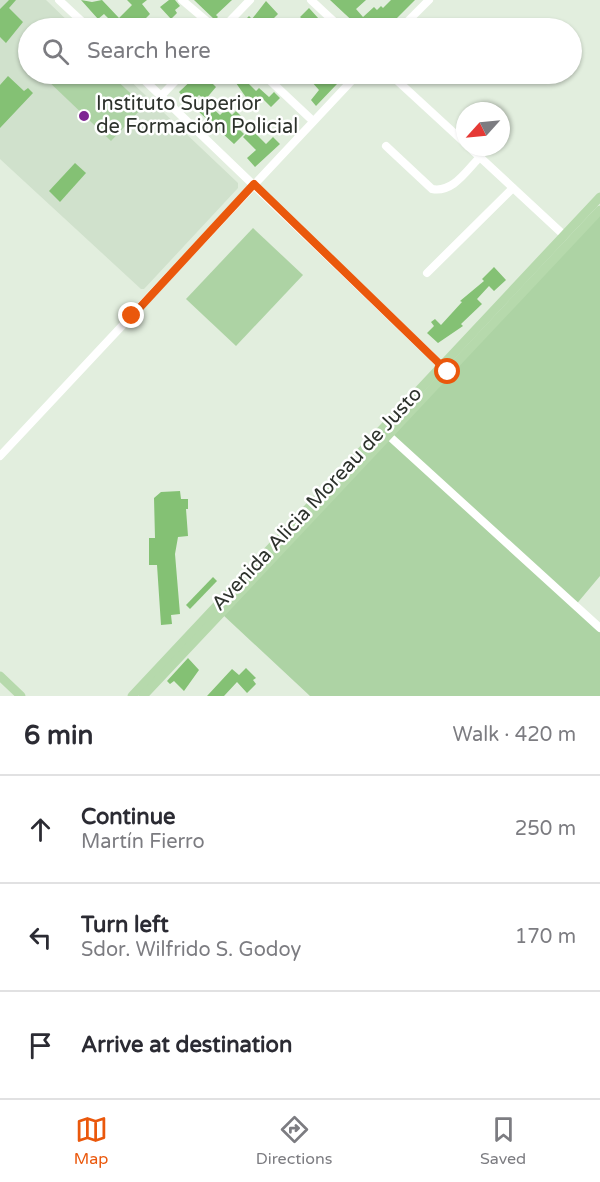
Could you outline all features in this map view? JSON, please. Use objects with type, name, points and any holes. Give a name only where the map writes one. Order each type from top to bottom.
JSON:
[{"type":"main road","name":"Avenida Alicia Moreau de Justo","points":[[132,696],[567,238],[600,196]]},
{"type":"main road","name":"Avenida Alicia Moreau de Justo","points":[[567,238],[600,210]]},
{"type":"main road","name":"Avenida Alicia Moreau de Justo","points":[[143,696],[388,435],[444,369]]},
{"type":"main road","points":[[0,676],[21,696]]},
{"type":"street","points":[[59,0],[78,18]]},
{"type":"street","points":[[182,0],[203,18]]},
{"type":"street","points":[[233,18],[250,0]]},
{"type":"street","points":[[310,0],[330,18]]},
{"type":"street","points":[[411,18],[429,0]]},
{"type":"street","points":[[148,84],[444,369]]},
{"type":"street","points":[[161,96],[172,84]]},
{"type":"street","points":[[274,84],[313,121]]},
{"type":"street","points":[[0,456],[348,84]]},
{"type":"street","points":[[401,84],[456,135]]},
{"type":"street","points":[[386,146],[432,189],[441,191],[450,188],[480,157],[567,238]]},
{"type":"street","points":[[427,273],[513,188]]},
{"type":"street","points":[[388,435],[600,628]]},
{"type":"shaded area","name":"Instituto Superior de Formación Policial","points":[[0,0],[46,0],[65,18],[18,18],[18,84],[134,84],[238,183],[238,188],[144,289],[141,289],[0,159]]},
{"type":"green space","points":[[51,84],[121,84],[144,106],[111,141]]},
{"type":"green space","points":[[600,209],[600,576],[574,607],[600,630],[600,696],[310,696],[222,614]]},
{"type":"green space","points":[[253,228],[303,275],[236,346],[186,299]]},
{"type":"building","points":[[9,0],[16,0],[9,8],[19,18],[18,28],[6,43],[0,37],[0,9]]},
{"type":"building","points":[[81,0],[92,2],[102,0],[119,18],[108,18],[104,14],[97,18]]},
{"type":"building","points":[[127,0],[147,0],[142,4],[150,14],[146,18],[119,18],[132,5]]},
{"type":"building","points":[[169,0],[175,0],[180,6],[175,10],[177,13],[172,18],[160,7]]},
{"type":"building","points":[[194,0],[232,0],[216,15],[217,18],[213,18]]},
{"type":"building","points":[[330,0],[366,0],[356,9],[363,17],[374,7],[377,10],[381,6],[383,8],[391,0],[415,0],[397,18],[349,18]]},
{"type":"building","points":[[266,1],[278,14],[274,18],[253,18]]},
{"type":"building","points":[[309,8],[318,18],[301,18]]},
{"type":"building","points":[[8,76],[24,91],[28,88],[33,93],[0,128],[0,85]]},
{"type":"building","points":[[187,84],[213,84],[216,87],[205,100],[199,95],[195,99],[192,96],[187,101],[179,92]]},
{"type":"building","points":[[237,84],[249,84],[256,91],[259,88],[269,97],[274,92],[280,98],[271,107],[261,97],[252,106]]},
{"type":"building","points":[[314,84],[337,84],[316,106],[311,100],[319,90]]},
{"type":"building","points":[[207,103],[220,115],[226,109],[232,115],[236,111],[243,118],[235,125],[244,134],[234,144],[198,111]]},
{"type":"building","points":[[258,122],[262,126],[255,133],[266,144],[273,137],[280,144],[255,167],[247,158],[256,150],[243,137]]},
{"type":"building","points":[[75,163],[86,173],[60,202],[49,191]]},
{"type":"building","points":[[494,267],[506,280],[494,291],[489,286],[477,299],[482,304],[461,324],[463,326],[438,343],[427,333],[434,326],[431,322],[435,319],[441,325],[462,302],[460,301],[484,281],[482,279]]},
{"type":"building","points":[[180,491],[181,499],[188,499],[188,509],[186,509],[188,536],[178,537],[175,554],[180,614],[171,615],[172,624],[161,625],[157,565],[149,565],[149,538],[155,538],[154,498],[161,492]]},
{"type":"building","points":[[213,577],[217,581],[190,609],[186,605]]},
{"type":"building","points":[[188,658],[199,670],[184,691],[174,681],[170,684],[167,681]]},
{"type":"building","points":[[246,668],[256,678],[253,680],[256,684],[247,693],[237,682],[224,696],[207,696],[232,669],[239,675]]},
{"type":"place","name":"Instituto Superior de Formación Policial","points":[[84,116]]},
{"type":"route","points":[[132,316],[254,184],[448,372]]}]
